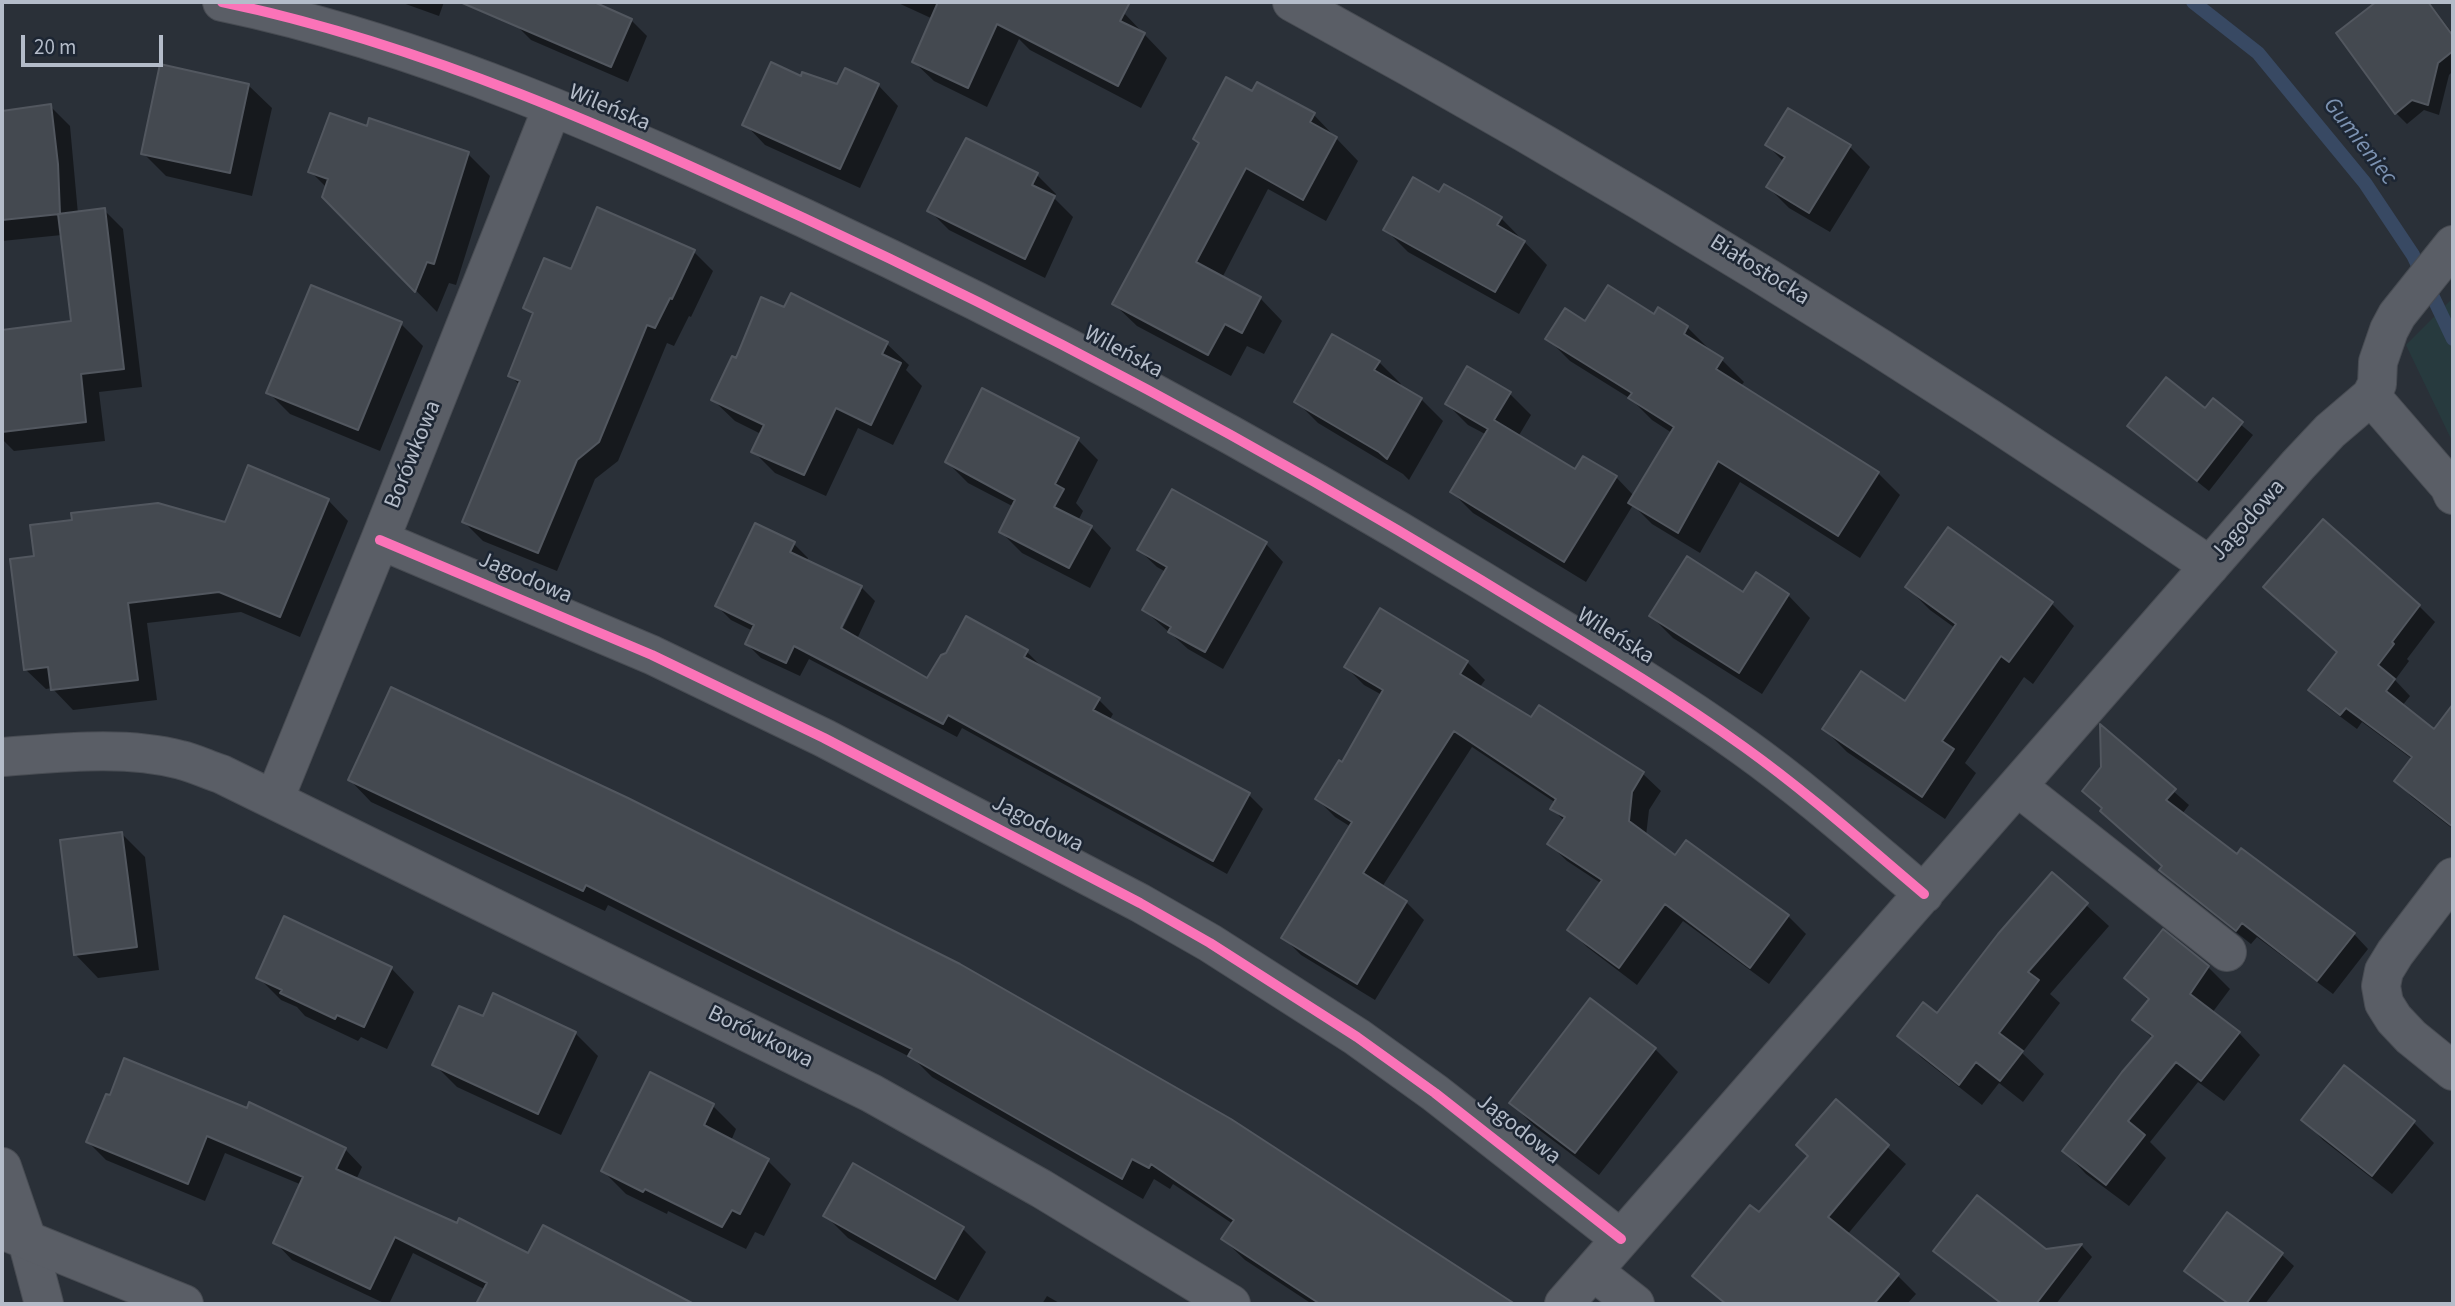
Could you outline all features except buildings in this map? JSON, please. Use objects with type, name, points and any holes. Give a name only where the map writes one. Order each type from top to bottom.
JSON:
[{"type":"street","name":"Wileńska","points":[[222,2],[338,31],[481,80],[552,108],[688,166],[908,267],[1112,371],[1320,485],[1688,708],[1799,788],[1924,894]]},
{"type":"street","name":"Białostocka","points":[[1292,2],[1531,135],[1710,241],[1995,421],[2210,566]]},
{"type":"street","name":"Borówkowa","points":[[274,800],[552,108]]},
{"type":"street","points":[[2445,254],[2397,315],[2383,342],[2378,362],[2377,384],[2371,396],[2449,486],[2453,495]]},
{"type":"street","name":"Jagodowa","points":[[1564,1304],[2210,566],[2330,431],[2371,396]]},
{"type":"street","name":"Jagodowa","points":[[380,540],[652,655],[824,738],[1140,903],[1210,943],[1357,1037],[1435,1093],[1621,1238]]},
{"type":"street","name":"Borówkowa","points":[[2,757],[115,752],[151,754],[181,760],[221,775],[871,1093],[1042,1189],[1231,1304]]},
{"type":"street","points":[[2018,786],[2227,952]]},
{"type":"street","points":[[2453,877],[2395,953],[2384,971],[2381,986],[2384,1003],[2394,1019],[2411,1037],[2453,1071]]},
{"type":"street","points":[[2,1167],[14,1235],[44,1304]]},
{"type":"street","points":[[14,1235],[184,1304]]},
{"type":"street","points":[[1593,1271],[1635,1304]]},
{"type":"green space","points":[[2453,298],[2453,443],[2406,345]]},
{"type":"waterway","name":"Gumieniec","points":[[2193,2],[2258,53],[2365,183],[2413,255],[2453,339]]},
{"type":"cycle path","points":[[222,2],[372,41],[519,93],[804,218],[1062,345],[1232,435],[1399,531],[1647,682],[1767,764],[1924,894]]},
{"type":"cycle path","points":[[380,540],[652,655],[824,738],[1140,903],[1210,943],[1357,1037],[1435,1093],[1621,1239]]}]
